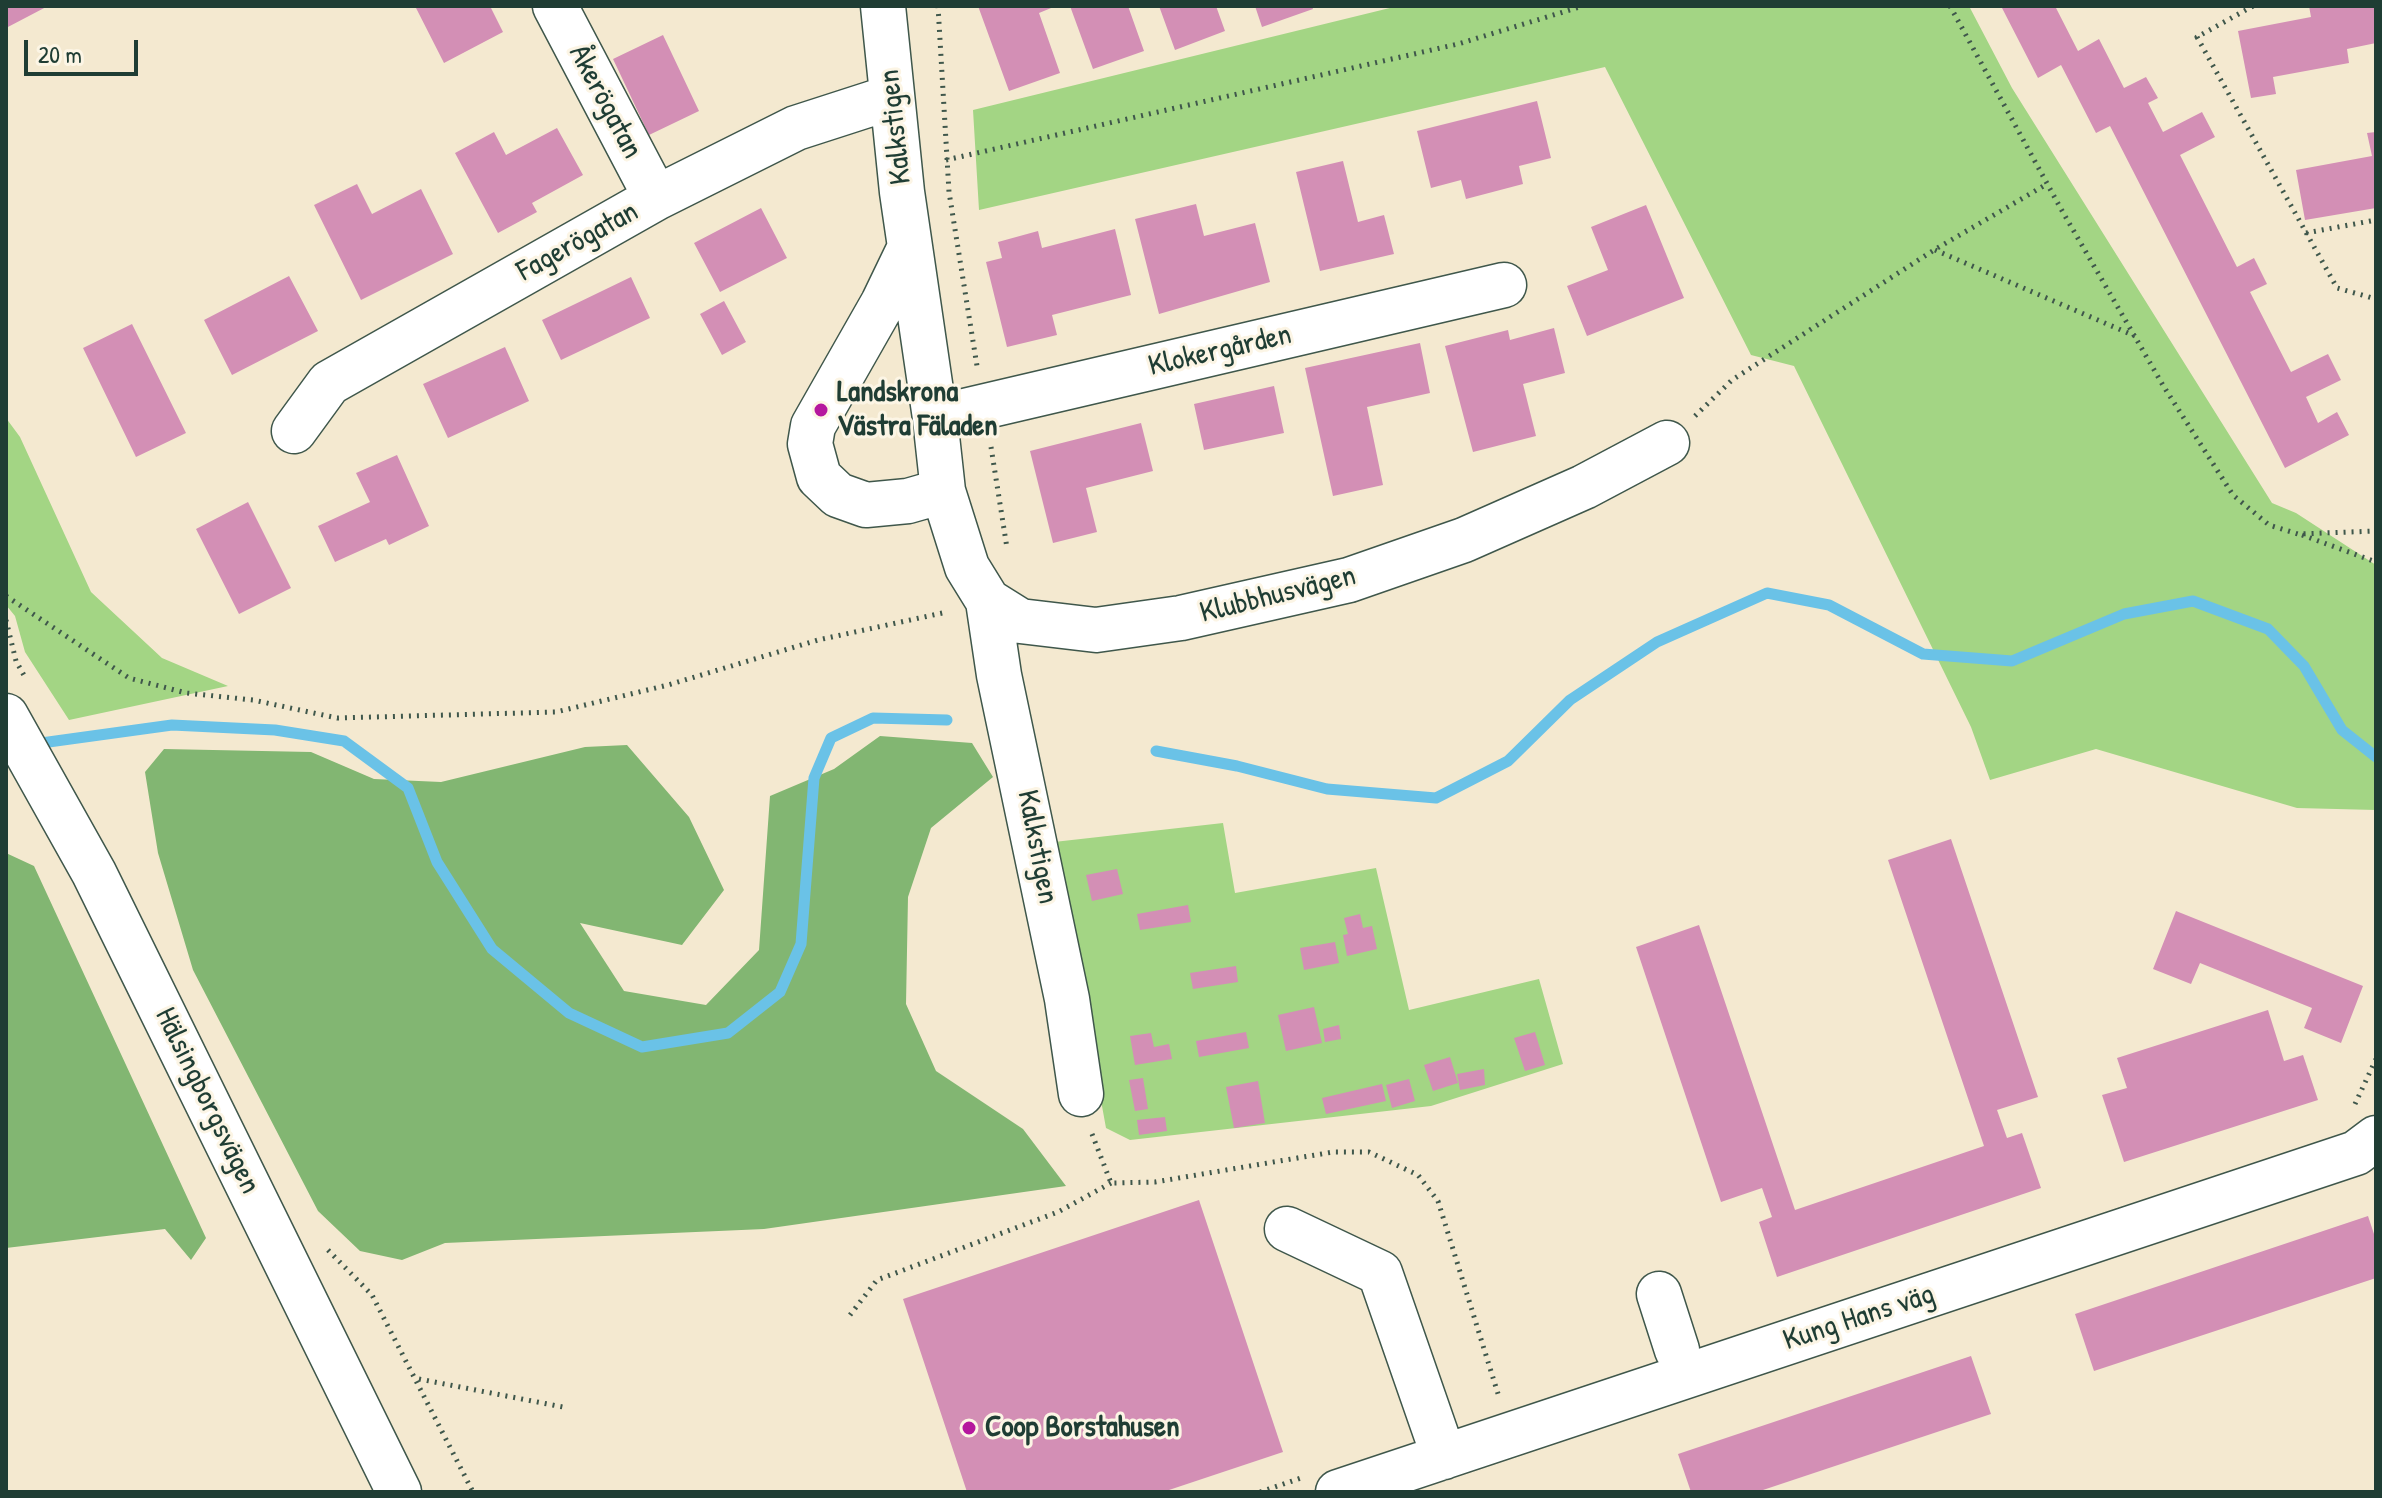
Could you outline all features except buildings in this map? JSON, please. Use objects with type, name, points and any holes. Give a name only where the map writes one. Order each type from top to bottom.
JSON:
[{"type":"street","name":"Åkerögatan","points":[[555,6],[656,198]]},
{"type":"street","name":"Kalkstigen","points":[[883,6],[910,247],[943,491]]},
{"type":"street","name":"Fagerögatan","points":[[294,431],[329,383],[656,198],[796,128],[892,97]]},
{"type":"street","points":[[910,247],[883,303],[821,410],[810,444],[819,477],[827,487],[851,502],[885,505],[943,491]]},
{"type":"street","name":"Klokergården","points":[[935,418],[1504,285]]},
{"type":"street","name":"Klubbhusvägen","points":[[943,491],[967,567],[988,601],[1020,621],[1096,630],[1181,618],[1333,583],[1464,540],[1584,487],[1667,443]]},
{"type":"street","name":"Kalkstigen","points":[[988,601],[999,675],[1067,999],[1081,1094]]},
{"type":"street","name":"Hälsingborgsvägen","points":[[6,716],[94,873],[399,1492]]},
{"type":"street","name":"Kung Hans väg","points":[[1338,1492],[2356,1153],[2376,1138]]},
{"type":"street","points":[[1287,1229],[1380,1273],[1444,1457]]},
{"type":"street","points":[[1659,1294],[1677,1350]]},
{"type":"path","points":[[938,6],[946,160],[1009,560]]},
{"type":"path","points":[[946,160],[1458,44],[1583,6]]},
{"type":"path","points":[[1950,6],[2047,184],[2135,336],[2233,495],[2269,525],[2376,562]]},
{"type":"path","points":[[2253,6],[2197,37],[2337,288],[2376,299]]},
{"type":"path","points":[[1667,443],[1732,380],[1934,250],[2047,184]]},
{"type":"path","points":[[2306,233],[2376,220]]},
{"type":"path","points":[[1934,250],[2135,336]]},
{"type":"path","points":[[2298,534],[2376,531]]},
{"type":"path","points":[[6,596],[129,678],[186,693],[253,700],[337,718],[556,712],[668,685],[818,640],[988,601]]},
{"type":"path","points":[[6,620],[16,661]]},
{"type":"path","points":[[850,1315],[877,1280],[1058,1212],[1111,1183]]},
{"type":"path","points":[[418,1379],[563,1407]]},
{"type":"green space","points":[[1398,6],[1969,6],[2012,88],[2272,503],[2296,513],[2376,565],[2376,810],[2297,808],[2096,749],[1990,780],[1971,727],[1794,366],[1751,355],[1605,67],[979,210],[973,110]]},
{"type":"green space","points":[[6,418],[20,437],[91,592],[162,658],[228,686],[69,720],[25,652],[15,616],[6,605]]},
{"type":"green space","points":[[880,736],[972,743],[993,777],[931,828],[908,897],[906,1004],[936,1071],[1023,1129],[1066,1186],[764,1229],[445,1243],[402,1260],[360,1251],[318,1211],[193,970],[158,853],[145,772],[164,749],[311,752],[374,779],[441,782],[585,747],[627,745],[689,817],[724,890],[682,945],[580,923],[624,991],[706,1005],[759,950],[770,796],[834,769]]},
{"type":"green space","points":[[1223,823],[1235,893],[1376,868],[1409,1010],[1539,979],[1563,1064],[1431,1106],[1130,1140],[1106,1128],[1054,842]]},
{"type":"green space","points":[[6,853],[34,866],[206,1238],[191,1260],[165,1229],[6,1248]]},
{"type":"waterway","points":[[1156,751],[1237,766],[1327,789],[1436,798],[1508,761],[1570,700],[1657,642],[1767,593],[1829,605],[1923,654],[2012,661],[2124,614],[2193,601],[2268,629],[2304,666],[2342,730],[2376,757]]},
{"type":"waterway","points":[[34,744],[172,725],[275,730],[344,741],[408,788],[437,862],[492,949],[569,1013],[642,1047],[728,1033],[780,992],[801,944],[814,778],[831,738],[873,718],[947,720]]},
{"type":"place","name":"Landskrona Västra Fäladen","points":[[821,410]]},
{"type":"place","name":"Coop Borstahusen","points":[[969,1428]]}]
